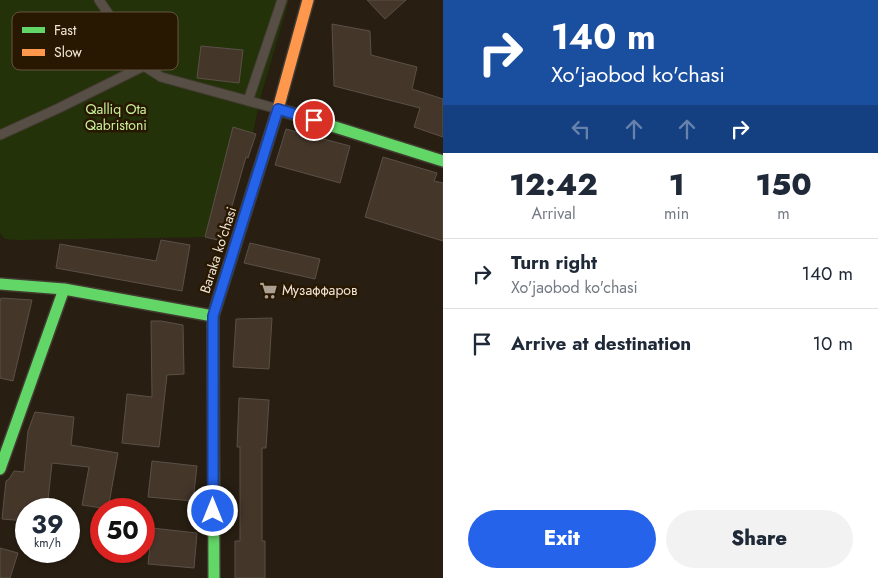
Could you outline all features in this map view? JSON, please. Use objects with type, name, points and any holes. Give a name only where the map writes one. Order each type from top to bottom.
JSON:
[{"type":"main road","name":"Baraka ko'chasi","points":[[214,578],[213,316],[278,109],[308,0]]},
{"type":"main road","points":[[278,109],[443,160]]},
{"type":"main road","points":[[0,284],[64,289],[213,316]]},
{"type":"main road","points":[[0,469],[64,289]]},
{"type":"lane","points":[[98,0],[106,12]]},
{"type":"lane","points":[[248,101],[282,0]]},
{"type":"lane","points":[[0,135],[136,70]]},
{"type":"lane","points":[[150,70],[161,77],[278,109]]},
{"type":"green space","name":"Qalliq Ota Qabristoni","points":[[0,0],[289,0],[260,99],[253,133],[205,237],[19,240],[5,239],[0,233]]},
{"type":"building","points":[[367,0],[406,0],[385,19]]},
{"type":"building","points":[[332,24],[370,31],[371,55],[417,67],[412,89],[443,99],[443,137],[414,127],[420,108],[334,86]]},
{"type":"building","points":[[201,46],[243,50],[239,83],[197,78]]},
{"type":"building","points":[[233,127],[256,134],[248,158],[246,157],[222,241],[205,237]]},
{"type":"building","points":[[286,129],[350,146],[340,183],[275,165]]},
{"type":"building","points":[[383,157],[437,173],[434,181],[443,183],[443,241],[365,217]]},
{"type":"building","points":[[161,240],[190,245],[182,291],[56,268],[60,244],[156,261]]},
{"type":"building","points":[[250,243],[320,259],[315,279],[244,263]]},
{"type":"building","points":[[1,298],[32,300],[13,381],[0,378]]},
{"type":"building","points":[[272,318],[269,369],[233,367],[236,319]]},
{"type":"building","points":[[151,321],[183,325],[184,374],[167,375],[159,447],[122,443],[127,394],[152,397]]},
{"type":"building","points":[[239,398],[269,400],[266,448],[262,448],[262,541],[265,541],[265,578],[235,578],[235,541],[240,541],[240,447],[237,447]]},
{"type":"building","points":[[35,412],[74,417],[71,445],[118,453],[110,498],[90,498],[90,506],[82,505],[89,467],[52,463],[48,498],[15,498],[15,520],[2,519],[6,481],[14,471],[24,472],[28,431]]},
{"type":"building","points":[[152,461],[197,466],[193,501],[148,497]]},
{"type":"building","points":[[155,528],[197,533],[194,568],[148,564],[155,563]]},
{"type":"building","points":[[0,548],[15,552],[15,562],[10,578],[0,578]]},
{"type":"traffic: fast","points":[[278,109],[443,161]]},
{"type":"traffic: fast","points":[[0,284],[64,289],[213,316]]},
{"type":"traffic: fast","points":[[0,469],[64,289]]},
{"type":"traffic: fast","points":[[213,331],[214,578]]},
{"type":"traffic: slow","points":[[213,331],[213,316],[278,109],[308,0]]},
{"type":"place","name":"Музаффаров","points":[[268,290]]},
{"type":"route","points":[[213,511],[213,316],[278,109],[314,120]]}]
